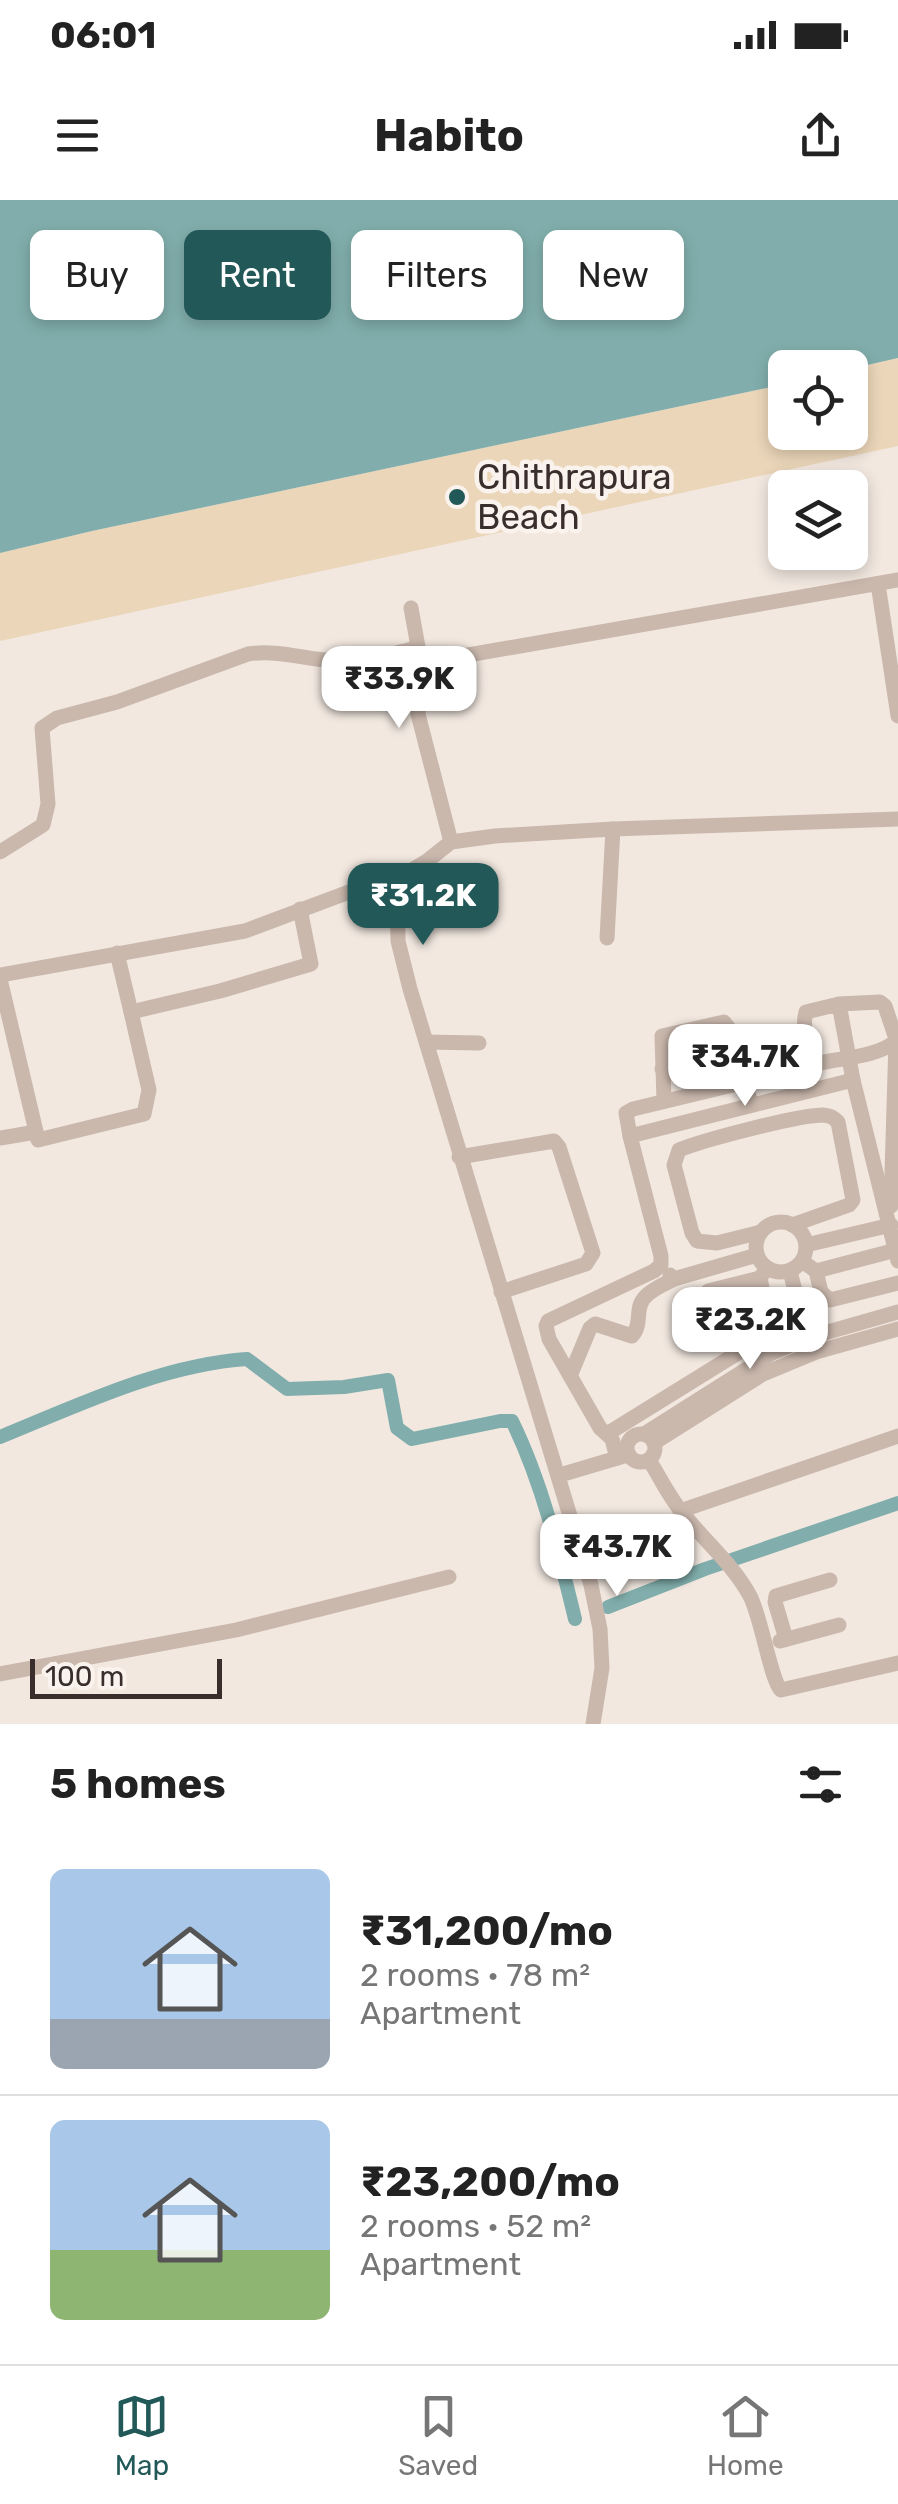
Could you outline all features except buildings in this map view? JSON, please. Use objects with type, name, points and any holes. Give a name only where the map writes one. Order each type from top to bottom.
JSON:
[{"type":"street","points":[[422,668],[434,661],[898,580]]},
{"type":"street","points":[[878,584],[898,716]]},
{"type":"street","points":[[411,608],[422,668],[418,714],[450,842]]},
{"type":"street","points":[[0,852],[43,825],[48,804],[42,728],[57,718],[117,702],[248,654],[266,651],[320,660],[362,661],[417,648]]},
{"type":"street","points":[[118,953],[149,1090],[144,1114],[38,1140],[0,977],[118,953],[245,930],[396,879],[450,842],[613,829],[897,819],[898,800]]},
{"type":"street","points":[[607,938],[613,829]]},
{"type":"street","points":[[396,879],[398,941],[501,1292],[560,1474],[600,1629],[602,1668],[593,1724]]},
{"type":"street","points":[[131,1012],[311,964],[300,909]]},
{"type":"street","points":[[891,1225],[896,1040],[886,1006],[880,1002],[839,1004],[806,1012],[804,1023],[814,1061],[820,1063],[889,1047],[896,1040]]},
{"type":"street","points":[[816,1271],[897,1256],[853,1080],[839,1004]]},
{"type":"street","points":[[664,1102],[660,1040],[666,1033],[724,1022],[752,1104]]},
{"type":"street","points":[[426,1042],[479,1043]]},
{"type":"street","points":[[662,1069],[736,1051]]},
{"type":"street","points":[[630,1136],[853,1080]]},
{"type":"street","points":[[617,1458],[612,1439],[603,1431],[547,1335],[548,1320],[654,1272],[660,1265],[626,1113],[745,1082]]},
{"type":"street","points":[[777,1098],[783,1122]]},
{"type":"street","points":[[720,1112],[726,1138]]},
{"type":"street","points":[[832,1117],[838,1122],[853,1200],[849,1205],[792,1225],[775,1223],[762,1232],[696,1241],[676,1174],[676,1156],[687,1147],[783,1122],[832,1117]]},
{"type":"street","points":[[0,1138],[36,1132]]},
{"type":"street","points":[[842,1141],[866,1134]]},
{"type":"street","points":[[460,1157],[554,1141],[560,1147],[593,1253],[586,1264],[501,1292]]},
{"type":"street","points":[[792,1225],[799,1230],[807,1338]]},
{"type":"street","points":[[570,1376],[590,1328],[602,1325],[632,1336],[639,1326],[640,1303],[645,1296],[674,1280],[702,1271],[761,1267],[774,1271],[891,1225]]},
{"type":"street","points":[[719,1327],[765,1316],[768,1311],[758,1240],[762,1232]]},
{"type":"street","points":[[799,1259],[816,1271],[822,1292],[830,1300],[898,1282]]},
{"type":"street","points":[[660,1265],[674,1280]]},
{"type":"street","points":[[708,1291],[761,1267]]},
{"type":"street","points":[[702,1271],[728,1358]]},
{"type":"street","points":[[603,1431],[728,1358],[898,1312]]},
{"type":"street","points":[[617,1458],[635,1435],[649,1438],[743,1369],[807,1338],[898,1328]]},
{"type":"street","points":[[680,1510],[898,1436]]},
{"type":"street","points":[[560,1474],[617,1458],[649,1460],[654,1452],[649,1438]]},
{"type":"street","points":[[649,1460],[680,1510],[735,1572],[752,1599],[768,1647],[774,1684],[781,1690],[898,1663]]},
{"type":"street","points":[[0,1674],[236,1630],[450,1577]]},
{"type":"street","points":[[786,1639],[776,1596],[830,1580]]},
{"type":"street","points":[[768,1647],[839,1625]]},
{"type":"sand","name":"Chithrapura Beach","points":[[898,358],[898,446],[787,470],[768,470],[768,474],[0,641],[0,553],[768,388],[768,450],[868,450],[868,365]]},
{"type":"water","points":[[0,200],[898,200],[898,358],[868,365],[868,350],[768,350],[768,388],[0,553]]},
{"type":"waterway","points":[[0,1437],[121,1388],[215,1363],[247,1359],[287,1389],[344,1387],[388,1380],[397,1428],[412,1439],[512,1421],[541,1493],[575,1619]]},
{"type":"waterway","points":[[608,1607],[705,1569],[898,1503]]},
{"type":"place","name":"Chithrapura Beach","points":[[457,497]]}]
